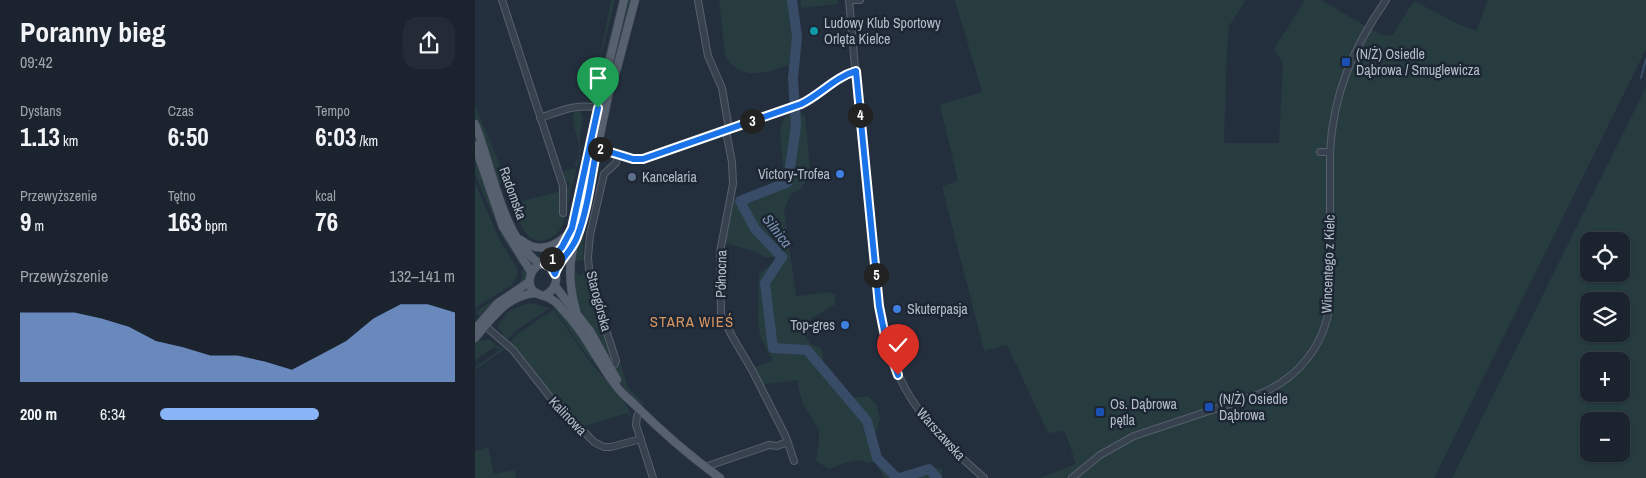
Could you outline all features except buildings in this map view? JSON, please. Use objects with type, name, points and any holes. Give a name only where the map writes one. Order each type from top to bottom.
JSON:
[{"type":"main road","points":[[625,0],[598,108],[572,228],[562,247],[550,261],[534,268],[529,282],[532,290],[553,300],[575,324],[616,387],[643,414],[720,478]]},
{"type":"main road","points":[[578,314],[573,301],[569,275],[609,92],[635,0]]},
{"type":"main road","name":"Radomska","points":[[475,124],[503,207],[517,237],[528,252],[543,264]]},
{"type":"main road","name":"Radomska","points":[[475,145],[503,227],[531,272]]},
{"type":"main road","points":[[517,237],[529,245],[547,248],[558,243],[572,228]]},
{"type":"main road","points":[[575,244],[560,262],[555,274],[555,286],[590,331],[612,372],[632,402]]},
{"type":"main road","points":[[543,264],[551,267],[555,274]]},
{"type":"main road","points":[[475,338],[498,303],[529,282]]},
{"type":"main road","points":[[475,329],[507,303],[523,296],[540,295],[550,292],[555,286]]},
{"type":"street","points":[[502,0],[563,186],[563,213]]},
{"type":"street","points":[[849,0],[860,0]]},
{"type":"street","name":"Warszawska","points":[[849,0],[879,306],[886,341],[898,375],[917,408],[952,450],[984,478]]},
{"type":"street","name":"Wincentego z Kielc","points":[[1072,478],[1100,455],[1119,443],[1148,430],[1266,391],[1291,376],[1306,360],[1321,335],[1330,301],[1331,152],[1335,113],[1345,76],[1359,43],[1387,0]]},
{"type":"street","name":"Północna","points":[[698,1],[708,56],[723,88],[732,162],[733,184],[720,252],[721,314],[752,370],[787,442],[794,461]]},
{"type":"street","points":[[597,148],[633,159],[643,159],[801,104],[819,94],[848,73],[856,71]]},
{"type":"street","points":[[540,118],[575,106],[598,108]]},
{"type":"street","points":[[1320,152],[1331,152]]},
{"type":"street","name":"Starogórska","points":[[615,364],[616,361],[590,280],[589,257],[590,235],[604,174],[616,163],[618,155]]},
{"type":"street","name":"Kalinowa","points":[[483,324],[513,350],[549,397],[594,442],[604,447],[611,447],[641,439]]},
{"type":"street","points":[[643,414],[638,428],[653,478]]},
{"type":"street","points":[[705,467],[787,442]]},
{"type":"green space","points":[[611,0],[615,0],[597,73]]},
{"type":"green space","points":[[619,0],[621,0],[597,98],[592,102],[586,102],[592,100],[595,95]]},
{"type":"green space","points":[[627,0],[631,0],[591,161],[588,160]]},
{"type":"green space","points":[[719,0],[788,0],[793,41],[790,65],[760,73],[747,73],[735,67],[725,55]]},
{"type":"green space","points":[[800,0],[837,0],[838,4],[801,8]]},
{"type":"green space","points":[[955,0],[1246,0],[1229,26],[1224,143],[1279,143],[1283,63],[1274,49],[1305,0],[1321,0],[1386,36],[1393,34],[1414,1],[1456,23],[1476,31],[1488,0],[1646,0],[1646,49],[1434,478],[1040,478],[1076,464],[1065,431],[1048,433],[1007,345],[984,351],[942,186],[958,181],[940,105],[982,92]]},
{"type":"green space","points":[[1646,87],[1646,478],[1452,478]]},
{"type":"green space","points":[[475,105],[506,180],[503,184],[500,184],[497,180],[475,118]]},
{"type":"green space","points":[[579,109],[583,118],[577,166],[574,165],[579,149],[573,118],[574,113]]},
{"type":"green space","points":[[800,111],[805,116],[811,176],[799,190],[791,194],[784,210],[796,296],[827,292],[836,295],[834,305],[811,319],[802,331],[812,345],[821,348],[823,362],[828,373],[850,398],[867,396],[876,404],[880,418],[874,439],[878,458],[899,478],[884,478],[875,461],[868,463],[859,460],[843,463],[829,469],[816,461],[819,430],[802,402],[797,380],[762,385],[752,368],[773,361],[761,339],[758,323],[759,274],[777,260],[776,257],[765,257],[754,251],[725,243],[733,200],[783,180],[781,126],[788,114]]},
{"type":"green space","points":[[475,152],[501,230],[523,263],[520,265],[501,235],[475,174]]},
{"type":"green space","points":[[596,168],[598,169],[589,207],[592,212],[588,212],[584,228],[583,258],[587,258],[587,260],[573,262],[580,241]]},
{"type":"green space","points":[[576,169],[575,176],[562,226],[550,238],[540,241],[534,240],[524,230],[512,202],[516,203],[561,191],[559,212],[561,213],[565,190],[570,185],[569,181],[565,181],[562,177],[564,176],[564,171]]},
{"type":"green space","points":[[475,183],[500,241],[517,268],[517,277],[512,285],[475,308]]},
{"type":"green space","points":[[525,268],[527,272],[525,281],[483,315],[479,316],[476,312],[479,309],[519,284],[522,278],[522,270]]},
{"type":"green space","points":[[574,269],[580,276],[584,273],[588,275],[613,359],[611,361],[614,367],[621,365],[628,388],[644,404],[642,405],[634,399],[620,382],[595,332],[578,307],[573,288]]},
{"type":"green space","points":[[529,303],[550,308],[518,329],[507,340],[510,342],[519,333],[553,310],[597,370],[619,395],[631,416],[629,417],[628,413],[582,427],[559,403],[503,338],[503,334],[497,326],[510,310]]},
{"type":"green space","points":[[555,305],[570,323],[601,370],[588,356],[553,308]]},
{"type":"green space","points":[[477,339],[482,341],[489,339],[497,346],[505,349],[475,370],[475,367],[500,350],[495,347],[475,360],[475,342]]},
{"type":"green space","points":[[488,447],[494,474],[514,470],[516,478],[475,478],[475,451]]},
{"type":"green space","points":[[920,468],[942,469],[942,478],[899,478]]},
{"type":"waterway","name":"Silnica","points":[[792,0],[797,36],[793,79],[796,126],[788,182],[740,201],[755,229],[782,257],[765,283],[773,348],[807,350],[867,421],[877,458],[897,478]]},
{"type":"waterway","points":[[1641,78],[1646,59]]},
{"type":"waterway","name":"Silnica","points":[[900,478],[929,469],[937,478]]},
{"type":"place","name":"Ludowy Klub Sportowy Orlęta Kielce","points":[[814,31]]},
{"type":"place","name":"(N/Ż) Osiedle Dąbrowa / Smuglewicza","points":[[1346,62]]},
{"type":"place","name":"Victory-Trofea","points":[[840,174]]},
{"type":"place","name":"Kancelaria","points":[[632,177]]},
{"type":"place","name":"Skuterpasja","points":[[897,309]]},
{"type":"place","name":"Top-gres","points":[[845,325]]},
{"type":"place","name":"(N/Ż) Osiedle Dąbrowa","points":[[1209,407]]},
{"type":"place","name":"Os. Dąbrowa pętla","points":[[1100,412]]},
{"type":"district","name":"STARA WIEŚ","points":[[692,322]]},
{"type":"route","points":[[598,108],[572,228],[562,247],[545,264],[551,267],[555,274],[560,262],[575,244],[580,231],[597,148],[627,158],[643,159],[801,104],[819,94],[848,73],[856,71],[879,306],[886,341],[898,375]]}]
